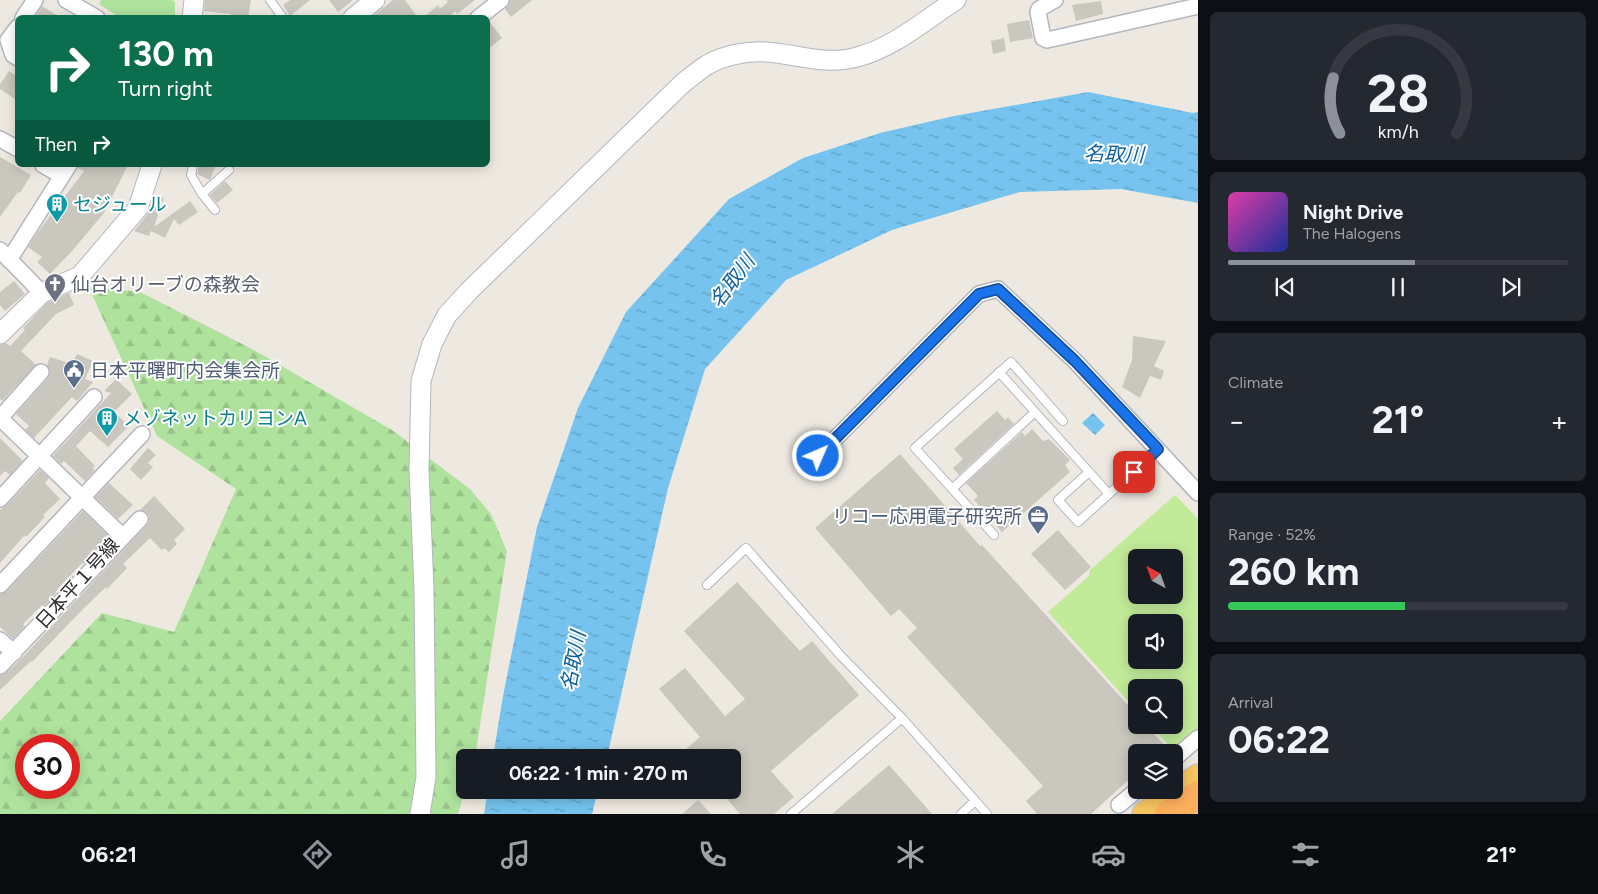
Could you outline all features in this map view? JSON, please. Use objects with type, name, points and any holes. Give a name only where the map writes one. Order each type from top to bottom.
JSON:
[{"type":"highway","points":[[1146,814],[1198,777]]},
{"type":"highway","points":[[1169,814],[1198,795]]},
{"type":"street","points":[[25,15],[35,0]]},
{"type":"street","points":[[66,0],[92,15]]},
{"type":"street","points":[[192,15],[194,0]]},
{"type":"street","points":[[357,15],[375,0]]},
{"type":"street","points":[[420,814],[426,777],[424,589],[419,470],[421,381],[432,344],[447,315],[470,290],[683,84],[707,65],[733,55],[766,52],[835,61],[858,57],[891,43],[956,0]]},
{"type":"street","points":[[1055,0],[1039,9],[1038,12],[1043,38],[1047,40],[1198,6]]},
{"type":"street","points":[[481,15],[495,2]]},
{"type":"street","points":[[15,30],[8,40],[15,56]]},
{"type":"street","points":[[0,139],[15,148]]},
{"type":"street","points":[[42,293],[4,255],[65,171],[50,167]]},
{"type":"street","points":[[0,334],[42,293],[80,276],[138,208],[151,167]]},
{"type":"street","points":[[818,456],[979,294],[998,289],[1075,361],[1198,493]]},
{"type":"street","points":[[0,418],[41,372]]},
{"type":"street","points":[[0,499],[94,397]]},
{"type":"street","name":"日本平１号線","points":[[0,418],[123,537],[0,666]]},
{"type":"street","points":[[0,584],[142,434]]},
{"type":"street","points":[[123,537],[140,519]]},
{"type":"street","points":[[0,640],[14,653]]},
{"type":"street","points":[[1183,751],[1198,738]]},
{"type":"street","points":[[1119,805],[1128,798]]},
{"type":"lane","points":[[270,0],[282,15]]},
{"type":"lane","points":[[193,167],[191,174],[202,194],[215,210]]},
{"type":"lane","points":[[202,194],[229,170]]},
{"type":"lane","points":[[994,535],[915,448],[1011,362],[1063,420]]},
{"type":"lane","points":[[999,372],[1109,494]]},
{"type":"lane","points":[[952,488],[1035,412]]},
{"type":"lane","points":[[1089,472],[1058,500],[1078,522],[1158,449]]},
{"type":"lane","points":[[707,585],[746,548],[987,814]]},
{"type":"lane","points":[[790,814],[902,718]]},
{"type":"lane","points":[[961,814],[975,801]]},
{"type":"green space","points":[[101,0],[172,0],[175,2],[175,15],[116,15],[99,4]]},
{"type":"green space","points":[[88,286],[140,292],[254,350],[392,430],[470,489],[491,514],[507,551],[476,749],[456,749],[456,799],[462,799],[458,814],[0,814],[0,721],[102,613],[174,632],[236,489],[157,436]]},
{"type":"green space","points":[[1175,495],[1198,519],[1198,732],[1183,745],[1168,744],[1158,734],[1183,734],[1183,679],[1128,679],[1128,701],[1048,612],[1089,576],[1090,570]]},
{"type":"water","name":"名取川","points":[[1088,92],[1193,113],[1198,112],[1198,203],[1121,189],[1020,192],[892,230],[786,280],[705,369],[668,488],[609,749],[494,749],[537,527],[578,408],[626,312],[729,199],[803,158],[880,133],[954,116]]},
{"type":"water","points":[[1093,413],[1105,425],[1095,435],[1082,423]]},
{"type":"water","points":[[486,799],[596,799],[592,814],[484,814]]},
{"type":"building","points":[[205,0],[251,0],[248,15],[231,15],[204,11]]},
{"type":"building","points":[[290,0],[310,0],[291,15],[283,5]]},
{"type":"building","points":[[329,0],[353,0],[338,12]]},
{"type":"building","points":[[393,0],[405,0],[416,15],[375,15]]},
{"type":"building","points":[[446,0],[475,0],[457,14],[455,11],[451,15],[426,15],[438,5],[440,9],[448,2]]},
{"type":"building","points":[[510,0],[532,0],[511,17],[505,9]]},
{"type":"building","points":[[1101,1],[1103,14],[1076,21],[1072,5]]},
{"type":"building","points":[[42,6],[56,15],[37,15]]},
{"type":"building","points":[[1029,20],[1033,38],[1010,42],[1007,24]]},
{"type":"building","points":[[490,22],[502,38],[490,47]]},
{"type":"building","points":[[1004,38],[1006,51],[993,54],[991,41]]},
{"type":"building","points":[[9,71],[15,75],[15,99],[0,89],[0,84]]},
{"type":"building","points":[[0,157],[31,175],[20,193],[18,192],[0,217]]},
{"type":"building","points":[[127,167],[104,213],[50,274],[37,262],[42,257],[28,247],[84,171],[78,168]]},
{"type":"building","points":[[199,167],[215,167],[210,180],[197,174]]},
{"type":"building","points":[[225,181],[233,190],[217,203],[210,195]]},
{"type":"building","points":[[154,195],[164,198],[154,227],[190,201],[198,212],[179,225],[174,219],[165,238],[151,231],[149,236],[134,231],[147,215]]},
{"type":"building","points":[[14,281],[25,294],[5,311],[0,305],[0,292]]},
{"type":"building","points":[[69,293],[74,305],[56,314],[21,351],[36,365],[2,401],[0,399],[0,345],[6,343],[10,346],[25,330],[23,328],[48,302]]},
{"type":"building","points":[[1133,336],[1166,341],[1154,366],[1164,371],[1161,380],[1150,376],[1140,398],[1122,387],[1132,360]]},
{"type":"building","points":[[77,354],[93,361],[85,379],[93,382],[77,401],[72,397],[34,438],[25,430],[29,426],[16,414],[48,378],[50,370],[47,365],[50,357],[72,364]]},
{"type":"building","points":[[116,379],[132,394],[114,412],[129,426],[108,447],[90,431],[76,446],[95,466],[92,468],[95,470],[85,481],[64,461],[61,464],[53,456],[111,393],[104,391]]},
{"type":"building","points":[[997,411],[1005,420],[1008,417],[1014,424],[959,475],[953,468],[963,459],[954,449]]},
{"type":"building","points":[[1032,429],[1043,441],[1049,439],[1070,460],[1065,465],[1070,472],[1002,532],[974,500],[978,496],[966,483],[1022,432],[1025,436]]},
{"type":"building","points":[[0,438],[23,461],[10,475],[5,471],[0,476]]},
{"type":"building","points":[[148,448],[156,455],[148,463],[153,467],[141,480],[130,469]]},
{"type":"building","points":[[900,454],[980,546],[982,545],[1128,705],[1128,734],[1154,734],[1163,744],[1128,744],[1128,780],[1091,814],[1037,814],[1026,801],[1043,786],[907,637],[917,628],[899,609],[891,616],[815,528]]},
{"type":"building","points":[[40,470],[49,478],[45,483],[60,499],[0,563],[0,510]]},
{"type":"building","points":[[109,483],[133,505],[118,519],[95,497]]},
{"type":"building","points":[[154,496],[185,529],[174,540],[177,544],[169,552],[164,548],[162,550],[150,538],[123,564],[127,568],[107,589],[106,587],[32,662],[0,690],[0,675],[6,673],[20,660],[147,525],[149,516],[146,512],[140,510]]},
{"type":"building","points":[[83,511],[109,536],[43,607],[42,605],[23,624],[25,626],[13,639],[0,627],[0,594],[7,591]]},
{"type":"building","points":[[1058,530],[1091,567],[1065,590],[1031,554]]},
{"type":"building","points":[[737,582],[800,651],[812,641],[859,695],[771,771],[794,797],[774,814],[740,814],[727,799],[741,799],[741,749],[686,749],[700,737],[659,689],[685,668],[725,716],[745,699],[684,631]]},
{"type":"building","points":[[889,765],[932,814],[832,814]]},
{"type":"building","points":[[698,800],[711,814],[682,814]]},
{"type":"place","name":"セジュール","points":[[57,223]]},
{"type":"place","name":"仙台オリーブの森教会","points":[[55,303]]},
{"type":"place","name":"日本平曙町内会集会所","points":[[74,389]]},
{"type":"place","name":"メゾネットカリヨンA","points":[[107,437]]},
{"type":"place","name":"リコー応用電子研究所","points":[[1038,535]]},
{"type":"route","points":[[818,456],[979,294],[998,289],[1075,361],[1158,449],[1134,472]]}]
